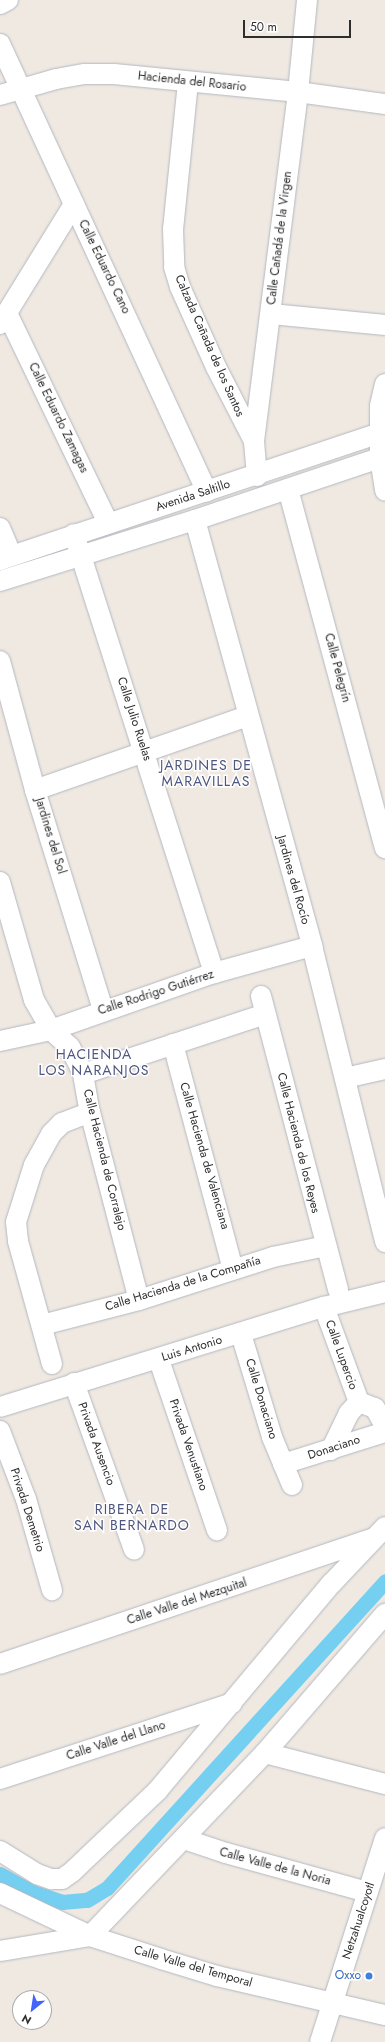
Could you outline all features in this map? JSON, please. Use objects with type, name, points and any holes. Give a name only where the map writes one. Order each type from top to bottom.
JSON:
[{"type":"street","points":[[0,4],[8,0]]},
{"type":"street","name":"Calle Cañadá de la Virgen","points":[[257,476],[254,441],[298,92],[307,0]]},
{"type":"street","name":"Calle Eduardo Cano","points":[[0,44],[207,491]]},
{"type":"street","name":"Hacienda del Rosario","points":[[0,95],[22,90],[56,79],[85,74],[114,74],[298,92],[385,104]]},
{"type":"street","name":"Calzada Cañada de los Santos","points":[[188,82],[173,229],[174,267],[216,367],[254,441]]},
{"type":"street","points":[[4,318],[74,204]]},
{"type":"street","points":[[271,314],[385,325]]},
{"type":"street","name":"Calle Eduardo Zamagas","points":[[4,318],[108,523]]},
{"type":"street","points":[[385,384],[380,406],[385,491]]},
{"type":"street","name":"Avenida Saltillo","points":[[6,558],[74,534],[257,476],[382,432]]},
{"type":"street","name":"Avenida Saltillo","points":[[0,581],[82,554],[195,520],[383,457]]},
{"type":"street","name":"Calle Pelegrín","points":[[288,489],[385,848]]},
{"type":"street","name":"Jardines del Rocío","points":[[195,520],[312,946],[345,1078],[358,1141],[385,1242]]},
{"type":"street","points":[[0,528],[6,558]]},
{"type":"street","name":"Calle Julio Ruelas","points":[[74,534],[82,554],[214,973]]},
{"type":"street","name":"Jardines del Sol","points":[[0,662],[35,790],[104,1010]]},
{"type":"street","points":[[35,790],[248,716]]},
{"type":"street","name":"Calle Hacienda de Corralejo","points":[[0,882],[34,1000],[51,1030],[70,1048],[83,1074],[90,1112],[139,1300]]},
{"type":"street","name":"Calle Rodrigo Gutiérrez","points":[[0,1041],[51,1030],[104,1010],[214,973],[312,946]]},
{"type":"street","name":"Calle Hacienda de los Reyes","points":[[173,1044],[263,1005],[338,1290]]},
{"type":"street","points":[[83,1074],[173,1044]]},
{"type":"street","name":"Calle Hacienda de Valenciana","points":[[173,1044],[233,1269]]},
{"type":"street","points":[[345,1078],[385,1069]]},
{"type":"street","points":[[52,1364],[18,1241],[17,1212],[34,1165],[51,1134],[62,1123],[90,1112]]},
{"type":"street","name":"Calle Hacienda de la Compañía","points":[[42,1325],[139,1300],[273,1257],[326,1246]]},
{"type":"street","name":"Luis Antonio","points":[[0,1407],[159,1360],[324,1308],[385,1292]]},
{"type":"street","name":"Calle Lupercio","points":[[324,1308],[359,1402]]},
{"type":"street","name":"Calle Donaciano","points":[[242,1334],[272,1437],[292,1485]]},
{"type":"street","name":"Privada Venustiano","points":[[159,1360],[217,1530]]},
{"type":"street","name":"Privada Ausencio","points":[[74,1384],[134,1550]]},
{"type":"street","points":[[331,1450],[349,1413],[359,1402],[375,1408],[385,1426]]},
{"type":"street","name":"Privada Demetrio","points":[[0,1431],[26,1499],[52,1590]]},
{"type":"street","name":"Donaciano","points":[[283,1464],[385,1432]]},
{"type":"street","points":[[0,1851],[37,1874],[51,1879],[62,1879],[67,1875],[158,1790],[332,1583],[379,1533]]},
{"type":"street","name":"Calle Valle del Mezquital","points":[[0,1664],[379,1533]]},
{"type":"street","points":[[0,1893],[90,1936],[265,1753],[385,1614]]},
{"type":"street","name":"Calle Valle del Llano","points":[[0,1779],[232,1703]]},
{"type":"street","points":[[265,1753],[385,1784]]},
{"type":"street","name":"Netzahualcoyotl","points":[[320,2042],[385,1838]]},
{"type":"street","name":"Calle Valle de la Noria","points":[[184,1839],[220,1852],[368,1892]]},
{"type":"street","name":"Calle Valle del Temporal","points":[[0,1951],[90,1936],[217,1976],[332,2004],[385,2015]]},
{"type":"waterway","points":[[0,1874],[32,1892],[62,1902],[87,1900],[107,1888],[385,1581]]},
{"type":"place","name":"Oxxo","points":[[369,1976]]},
{"type":"district","name":"JARDINES DE MARAVILLAS","points":[[206,774]]},
{"type":"district","name":"HACIENDA LOS NARANJOS","points":[[94,1062]]},
{"type":"district","name":"RIBERA DE SAN BERNARDO","points":[[132,1518]]}]
